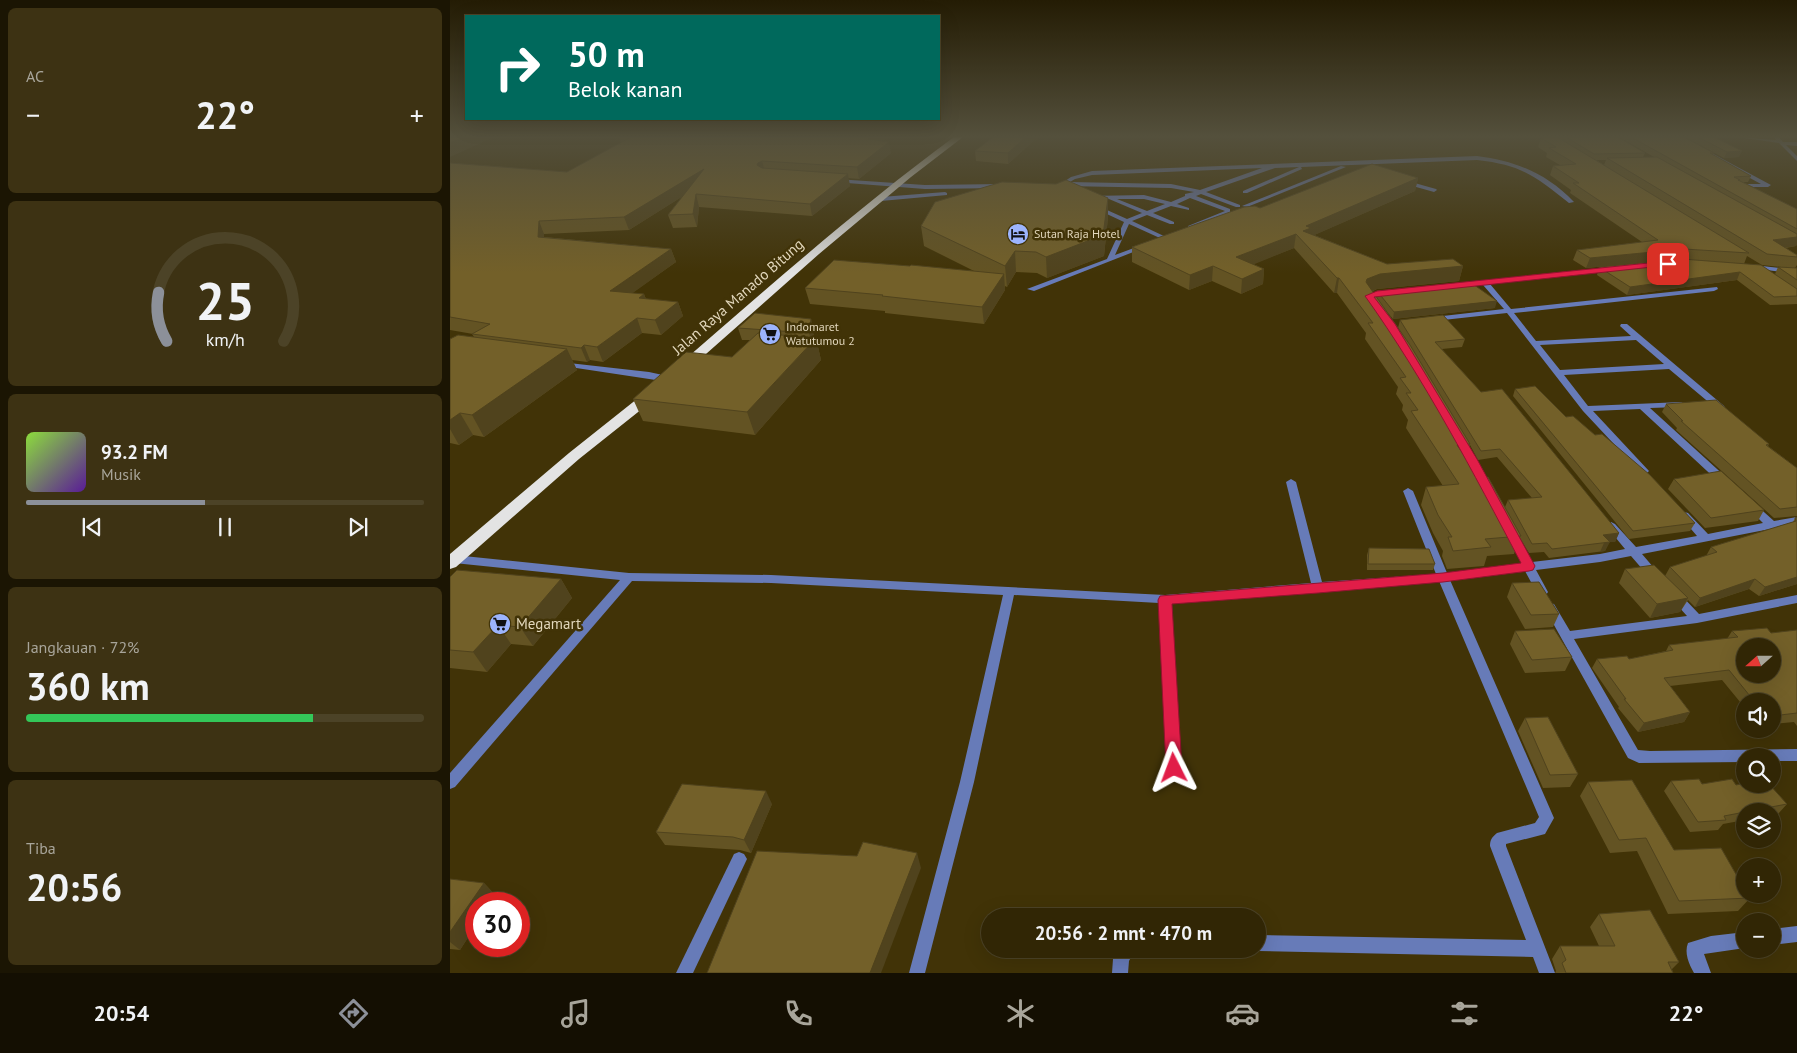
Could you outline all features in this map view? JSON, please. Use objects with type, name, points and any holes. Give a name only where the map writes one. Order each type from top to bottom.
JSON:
[{"type":"highway","name":"Jalan Raya Manado Bitung","points":[[452,561],[574,456],[633,411],[815,252],[899,182]]},
{"type":"street","points":[[854,182],[935,187],[1010,186]]},
{"type":"street","points":[[1066,182],[1053,191],[1163,190],[1189,196],[1228,211],[1234,216]]},
{"type":"street","points":[[1110,260],[1127,221],[1229,182]]},
{"type":"street","points":[[1246,192],[1268,182]]},
{"type":"street","points":[[1182,230],[1304,182]]},
{"type":"street","points":[[1407,182],[1434,190]]},
{"type":"street","points":[[1547,182],[1571,202]]},
{"type":"street","points":[[1748,186],[1768,185],[1763,182]]},
{"type":"street","points":[[1049,184],[1171,186],[1202,192],[1255,209]]},
{"type":"street","points":[[880,199],[923,195],[1005,192]]},
{"type":"street","points":[[1104,196],[1172,223]]},
{"type":"street","points":[[1164,238],[1088,200],[1104,196],[1152,198],[1187,209]]},
{"type":"street","points":[[1032,289],[1173,234]]},
{"type":"street","points":[[1749,265],[1758,268],[1797,272]]},
{"type":"street","points":[[1456,286],[1622,268]]},
{"type":"street","points":[[1758,268],[1773,279]]},
{"type":"street","points":[[1485,283],[1509,310],[1586,409],[1652,481]]},
{"type":"street","points":[[1420,320],[1714,289]]},
{"type":"street","points":[[1624,326],[1727,414]]},
{"type":"street","points":[[1535,343],[1638,338]]},
{"type":"street","points":[[551,362],[649,375],[669,380]]},
{"type":"street","points":[[1559,373],[1672,366]]},
{"type":"street","points":[[1586,409],[1713,402]]},
{"type":"street","points":[[1642,406],[1729,486]]},
{"type":"street","points":[[1456,434],[1493,500]]},
{"type":"street","points":[[1291,482],[1318,589]]},
{"type":"street","points":[[1408,491],[1547,818],[1540,829],[1502,838],[1498,841],[1498,846],[1547,973]]},
{"type":"street","points":[[1744,499],[1773,526]]},
{"type":"street","points":[[1679,509],[1706,538]]},
{"type":"street","points":[[452,561],[629,577],[771,579],[1165,600],[1318,589],[1443,577],[1632,552],[1797,520]]},
{"type":"street","points":[[1607,522],[1632,552],[1697,619]]},
{"type":"street","points":[[1507,525],[1565,636],[1633,754],[1650,758],[1797,755]]},
{"type":"street","points":[[450,783],[629,577]]},
{"type":"street","points":[[917,973],[967,782],[1009,592]]},
{"type":"street","points":[[1165,600],[1174,768]]},
{"type":"street","points":[[1565,636],[1697,619],[1795,602]]},
{"type":"street","points":[[684,973],[739,859]]},
{"type":"street","points":[[1781,936],[1797,934]]},
{"type":"street","points":[[1703,973],[1697,962],[1694,950],[1711,944],[1736,941]]},
{"type":"street","points":[[1266,943],[1537,949]]},
{"type":"street","points":[[1120,973],[1122,958]]},
{"type":"building","points":[[450,182],[682,182],[624,217],[539,221],[538,237],[671,249],[610,291],[644,294],[639,298],[678,302],[655,320],[637,318],[597,347],[584,345],[581,348],[472,334],[490,324],[450,317]]},
{"type":"building","points":[[694,182],[837,182],[810,204],[696,194],[693,214],[668,215]]},
{"type":"building","name":"Sutan Raja Hotel","points":[[1001,182],[1056,184],[1072,182],[1108,198],[1103,235],[1046,257],[1036,252],[1015,251],[1005,266],[921,226],[935,202]]},
{"type":"building","points":[[1325,182],[1408,182],[1306,226],[1311,228],[1303,231],[1387,264],[1453,259],[1463,266],[1380,274],[1367,279],[1366,282],[1410,345],[1470,444],[1457,445],[1480,478],[1488,477],[1521,536],[1485,539],[1491,547],[1453,551],[1448,537],[1452,537],[1438,515],[1426,487],[1459,484],[1411,411],[1418,410],[1406,393],[1411,393],[1400,378],[1406,377],[1368,323],[1373,323],[1339,278],[1296,234],[1236,257],[1264,269],[1242,279],[1213,266],[1190,275],[1132,247],[1244,207],[1255,206],[1260,208]]},
{"type":"building","points":[[1632,182],[1749,253],[1684,249],[1590,258],[1577,250],[1658,240],[1573,183]]},
{"type":"building","points":[[1648,182],[1703,182],[1797,234],[1797,237],[1773,240],[1797,255],[1797,257],[1767,254]]},
{"type":"building","points":[[1713,182],[1743,182],[1797,209],[1797,229]]},
{"type":"building","points":[[1682,259],[1761,265],[1797,289],[1797,296],[1774,297],[1740,272],[1630,287],[1599,267]]},
{"type":"building","points":[[834,260],[1004,274],[982,307],[805,288]]},
{"type":"building","points":[[1778,267],[1797,268],[1797,280]]},
{"type":"building","points":[[1470,282],[1497,301],[1394,312],[1377,291]]},
{"type":"building","points":[[755,313],[811,319],[809,333],[738,328]]},
{"type":"building","points":[[1443,315],[1465,339],[1435,342],[1481,392],[1502,389],[1619,533],[1603,535],[1610,542],[1552,549],[1547,543],[1532,544],[1508,500],[1542,497],[1500,449],[1481,451],[1400,320]]},
{"type":"building","points":[[758,333],[816,338],[747,412],[633,399],[686,352],[732,357]]},
{"type":"building","points":[[458,335],[567,349],[472,415],[460,413],[450,420],[450,339]]},
{"type":"building","points":[[1535,386],[1566,417],[1573,416],[1595,435],[1602,434],[1650,475],[1695,523],[1633,531],[1515,389]]},
{"type":"building","points":[[1716,400],[1769,444],[1766,445],[1797,468],[1797,507],[1780,509],[1681,421],[1683,421],[1666,404]]},
{"type":"building","points":[[1721,471],[1764,510],[1711,518],[1674,479]]},
{"type":"building","points":[[1797,517],[1797,577],[1765,587],[1755,579],[1700,598],[1670,567],[1717,552],[1711,547],[1796,521],[1795,518]]},
{"type":"building","points":[[1369,548],[1429,549],[1435,564],[1368,564]]},
{"type":"building","points":[[1654,565],[1688,598],[1657,604],[1625,569]]},
{"type":"building","points":[[457,570],[561,579],[520,627],[498,625],[473,652],[450,650],[450,577]]},
{"type":"building","points":[[1539,582],[1559,614],[1531,615],[1512,583]]},
{"type":"building","points":[[1767,628],[1771,633],[1797,630],[1797,713],[1781,715],[1781,693],[1748,693],[1739,683],[1781,683],[1781,638],[1736,638],[1736,679],[1729,670],[1664,678],[1690,712],[1644,723],[1624,699],[1626,699],[1597,659],[1627,656],[1629,659],[1673,650],[1669,645],[1738,637],[1732,631]]},
{"type":"building","points":[[1554,629],[1572,657],[1532,660],[1515,631]]},
{"type":"building","points":[[1548,717],[1578,774],[1550,775],[1525,718]]},
{"type":"building","points":[[1699,779],[1702,784],[1732,779],[1736,785],[1736,793],[1777,793],[1787,804],[1736,803],[1736,814],[1724,816],[1726,820],[1698,822],[1671,781]]},
{"type":"building","points":[[1632,780],[1674,850],[1721,848],[1736,874],[1736,899],[1679,901],[1646,838],[1619,840],[1588,782]]},
{"type":"building","points":[[682,784],[766,791],[744,840],[733,837],[656,832]]},
{"type":"building","points":[[863,842],[917,853],[870,973],[707,973],[757,851],[857,856]]},
{"type":"building","points":[[450,879],[484,883],[478,892],[465,892],[465,910],[450,932]]},
{"type":"building","points":[[1650,910],[1679,962],[1668,962],[1673,973],[1566,973],[1562,963],[1566,960],[1560,946],[1615,946],[1599,914]]},
{"type":"place","name":"Sutan Raja Hotel","points":[[1018,234]]},
{"type":"place","name":"Indomaret Watutumou 2","points":[[770,334]]},
{"type":"place","name":"Megamart","points":[[500,624]]},
{"type":"route","points":[[1174,768],[1165,600],[1318,589],[1443,577],[1529,566],[1471,459],[1390,324],[1369,296],[1377,293],[1668,264]]}]
